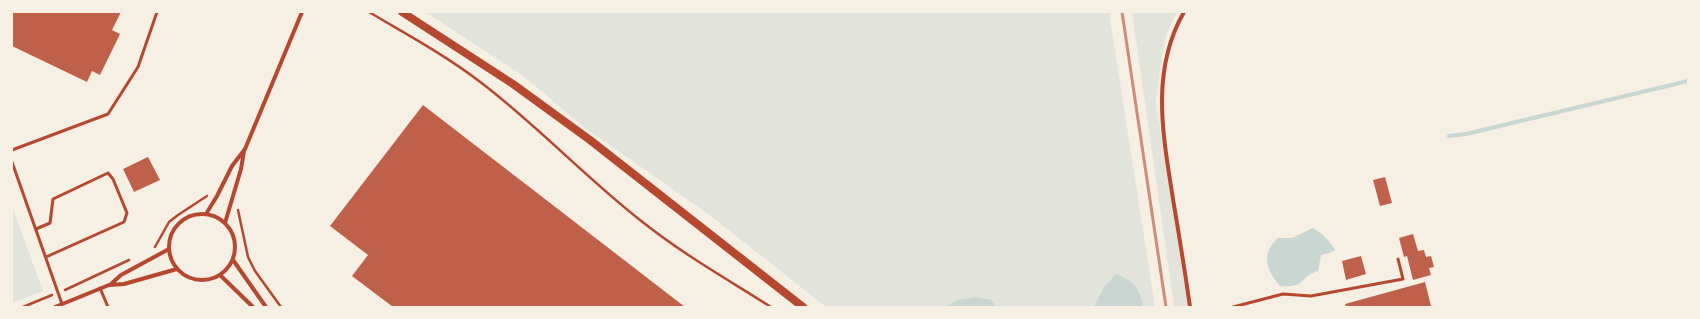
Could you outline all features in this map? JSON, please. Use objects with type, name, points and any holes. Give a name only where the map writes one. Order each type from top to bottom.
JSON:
[{"type":"main road","points":[[402,12],[513,84],[590,140],[804,307]]},
{"type":"street","points":[[225,223],[241,169],[245,149],[302,12]]},
{"type":"street","points":[[1184,12],[1175,28],[1167,52],[1161,102],[1164,140],[1190,307]]},
{"type":"street","points":[[206,214],[232,166],[245,149]]},
{"type":"street","points":[[194,214],[206,214],[216,217],[225,223],[235,240],[236,250],[228,269],[220,275],[207,280],[193,279],[185,276],[178,270],[172,260],[169,249],[170,238],[175,227],[179,223],[194,214]]},
{"type":"street","points":[[109,285],[121,275],[169,249]]},
{"type":"street","points":[[233,260],[266,307]]},
{"type":"street","points":[[55,307],[109,285],[124,284],[178,270]]},
{"type":"street","points":[[220,275],[253,307]]},
{"type":"lane","points":[[12,150],[108,114],[138,67],[157,12]]},
{"type":"lane","points":[[12,162],[62,304]]},
{"type":"lane","points":[[36,229],[50,223],[53,199],[108,173],[113,179],[126,213],[124,222],[46,257]]},
{"type":"lane","points":[[1233,307],[1283,294],[1311,296],[1403,279],[1398,259]]},
{"type":"lane","points":[[100,288],[108,307]]},
{"type":"path","points":[[369,12],[451,62],[479,81],[640,220],[668,241],[771,307]]},
{"type":"shaded area","points":[[425,12],[1109,12],[1155,307],[826,307],[707,213],[585,128],[522,75]]},
{"type":"shaded area","points":[[1132,12],[1177,12],[1167,33],[1156,101],[1188,307],[1174,307]]},
{"type":"shaded area","points":[[12,206],[43,291],[12,303]]},
{"type":"shaded area","points":[[1313,228],[1326,238],[1335,250],[1321,255],[1318,271],[1307,276],[1299,284],[1280,286],[1271,274],[1267,262],[1269,250],[1278,238],[1292,238]]},
{"type":"shaded area","points":[[1116,274],[1127,279],[1135,286],[1140,295],[1143,307],[1094,307],[1104,287]]},
{"type":"shaded area","points":[[976,297],[992,300],[996,307],[945,307],[957,300]]},
{"type":"building","points":[[12,12],[121,12],[112,30],[120,34],[100,75],[92,71],[87,82],[12,46]]},
{"type":"building","points":[[423,105],[685,307],[393,307],[352,276],[368,255],[330,226]]},
{"type":"building","points":[[148,157],[160,180],[134,192],[123,169]]},
{"type":"building","points":[[1385,177],[1392,203],[1380,206],[1373,180]]},
{"type":"building","points":[[1413,234],[1418,251],[1424,250],[1426,257],[1431,256],[1434,267],[1429,268],[1431,275],[1413,280],[1407,256],[1404,257],[1399,238]]},
{"type":"building","points":[[1361,256],[1366,274],[1346,280],[1342,261]]},
{"type":"building","points":[[1425,282],[1431,306],[1346,307],[1345,304]]},
{"type":"waterway","points":[[1449,136],[1466,134],[1688,81]]},
{"type":"railway","points":[[1122,12],[1166,307]]}]
